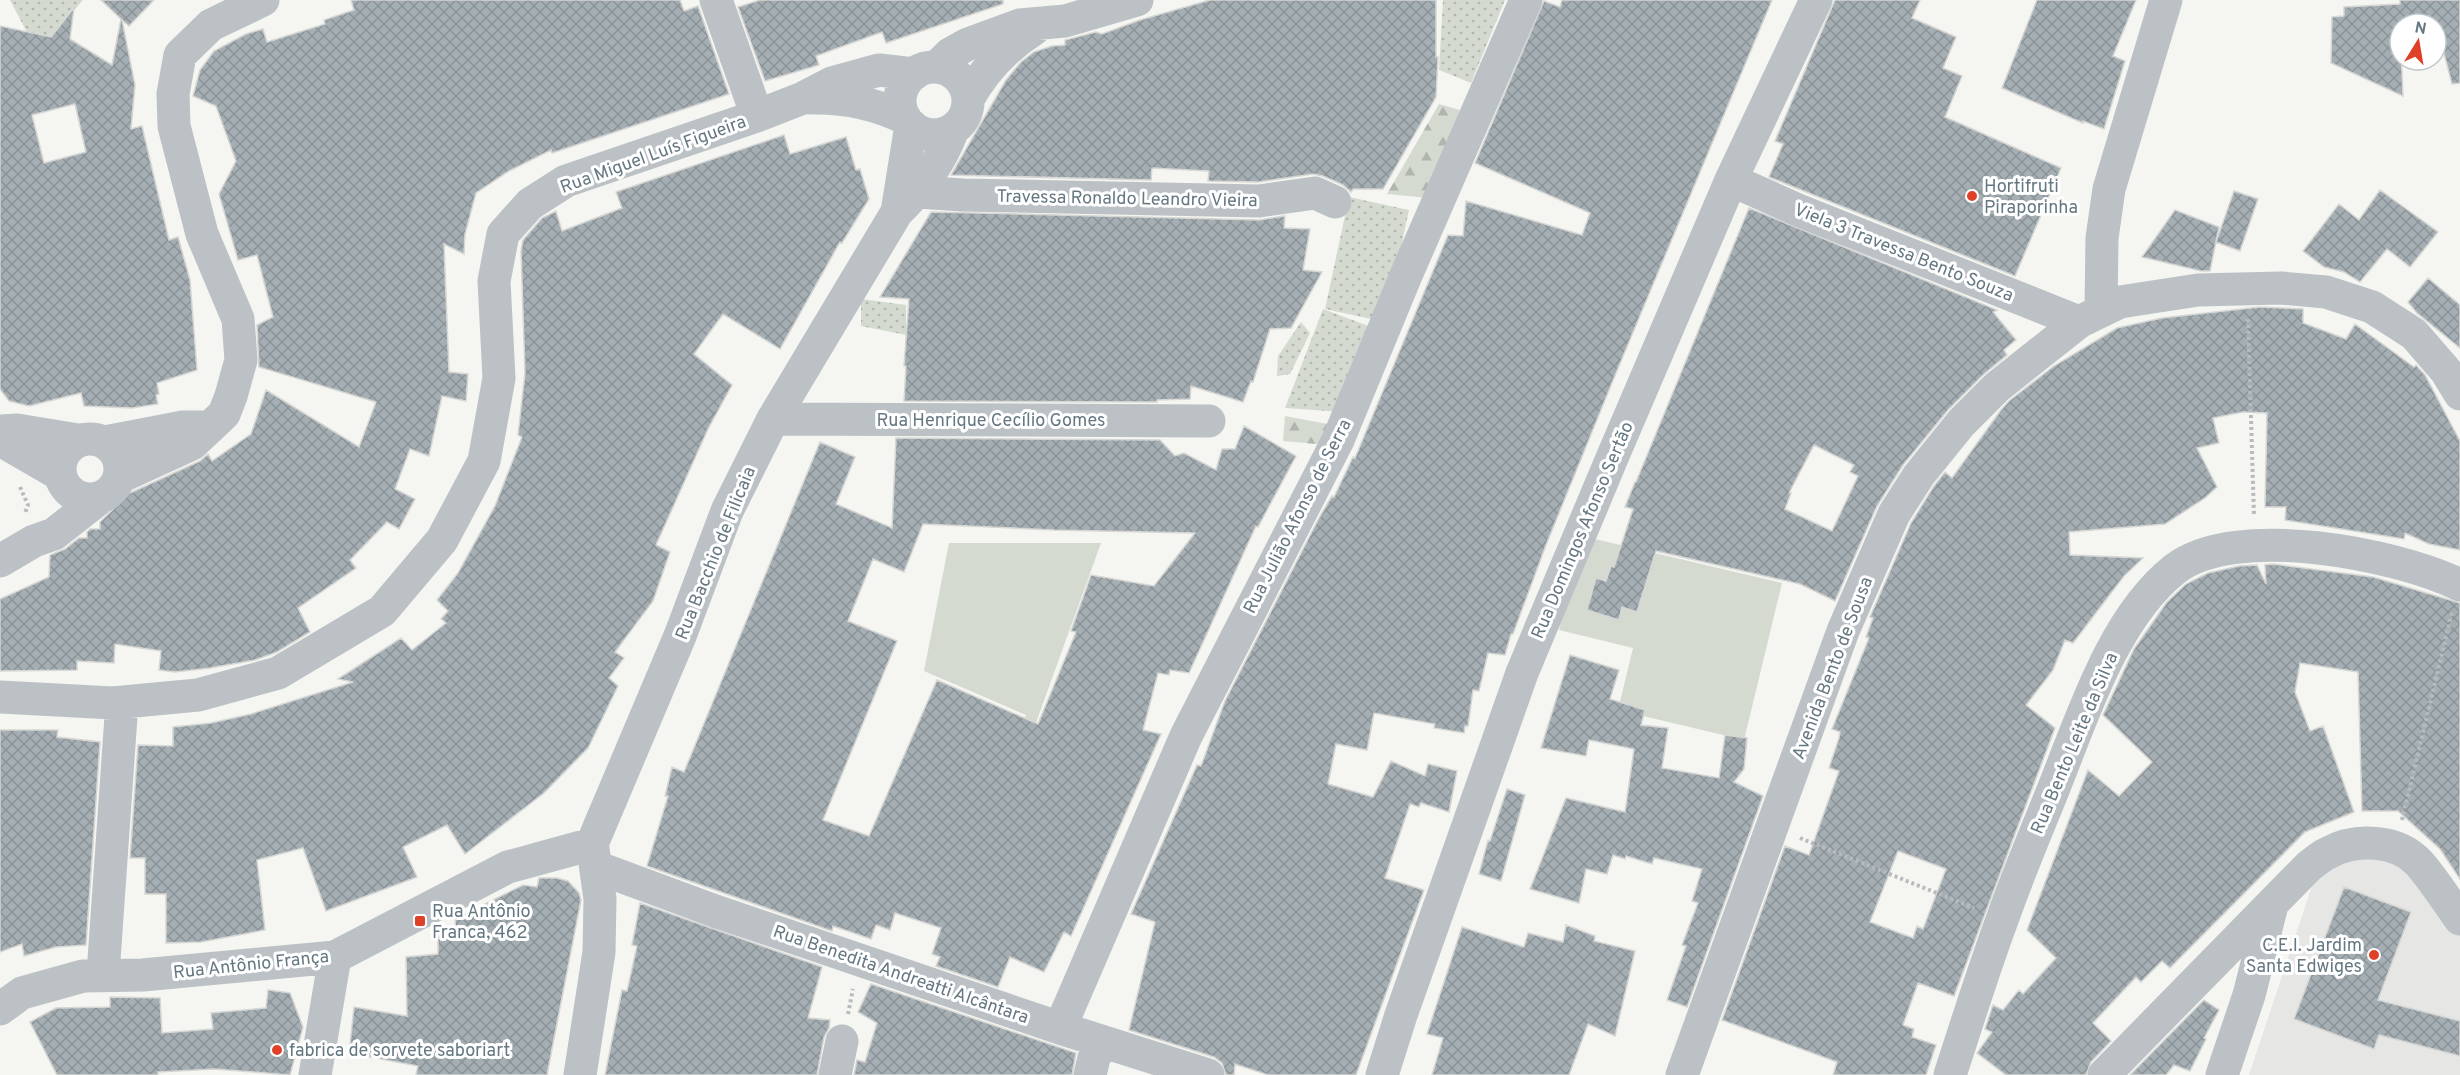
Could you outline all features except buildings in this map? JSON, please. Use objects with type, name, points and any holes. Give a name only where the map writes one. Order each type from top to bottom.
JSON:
[{"type":"street","points":[[29,530],[54,534],[111,487],[120,463],[115,450],[91,441],[17,430],[3,437],[62,480],[75,495],[88,499],[111,487],[192,444],[224,414],[241,360],[238,319],[201,234],[174,126],[173,94],[180,55],[210,25],[263,0]]},
{"type":"street","points":[[717,0],[757,116]]},
{"type":"street","points":[[925,70],[949,70],[966,87],[967,111],[953,129],[942,134],[920,132],[908,121],[901,106],[901,94],[906,82],[950,54],[968,44],[1020,25],[1065,21],[1137,0]]},
{"type":"street","name":"Rua Julião Afonso de Serra","points":[[1060,1028],[1186,736],[1338,440],[1407,273],[1526,0]]},
{"type":"street","name":"Rua Domingos Afonso Sertão","points":[[1382,1075],[1522,673],[1731,180],[1816,0]]},
{"type":"street","points":[[2090,316],[2109,189],[2166,0]]},
{"type":"street","points":[[968,99],[978,81],[994,62],[1017,40],[1040,25]]},
{"type":"street","name":"Rua Miguel Luís Figueira","points":[[0,697],[122,702],[198,695],[278,673],[382,611],[442,540],[484,461],[499,378],[494,280],[503,234],[530,204],[566,181],[757,116],[803,98],[832,83],[879,70],[925,70]]},
{"type":"street","name":"Rua Miguel Luís Figueira","points":[[803,98],[840,97],[862,101],[885,108],[908,121]]},
{"type":"street","name":"Rua Bacchio de Filicaia","points":[[907,202],[908,121]]},
{"type":"street","name":"Rua Bacchio de Filicaia","points":[[594,855],[728,511],[773,419],[907,202],[945,151],[953,129]]},
{"type":"street","name":"Viela 3 Travessa Bento Souza","points":[[1731,180],[1798,210],[2090,316]]},
{"type":"street","name":"Travessa Ronaldo Leandro Vieira","points":[[907,202],[963,195],[1259,201],[1315,193],[1335,202]]},
{"type":"street","name":"Avenida Bento de Sousa","points":[[1682,1075],[1844,631],[1894,514],[1919,475],[1961,423],[1997,387],[2090,316],[2137,298],[2198,290],[2281,288],[2326,292],[2372,308],[2414,334],[2446,371],[2460,394]]},
{"type":"street","name":"Rua Henrique Cecílio Gomes","points":[[773,419],[1209,421]]},
{"type":"street","points":[[0,561],[29,530],[40,524],[62,480],[60,460],[67,448],[91,441],[183,427],[211,427]]},
{"type":"street","name":"Rua Bento Leite da Silva","points":[[1950,1075],[2002,919],[2096,681],[2120,636],[2150,595],[2176,569],[2201,554],[2228,549],[2276,546],[2350,552],[2420,568],[2459,584]]},
{"type":"street","points":[[103,974],[122,702]]},
{"type":"street","points":[[2104,1075],[2309,866],[2328,852],[2348,846],[2377,843],[2396,848],[2418,861],[2460,919]]},
{"type":"street","points":[[580,1075],[599,952],[600,899],[594,855]]},
{"type":"street","name":"Rua Benedita Andreatti Alcântara","points":[[594,855],[676,898],[1098,1041],[1208,1075]]},
{"type":"street","name":"Rua Antônio França","points":[[0,1009],[22,993],[83,976],[143,975],[335,957],[508,867],[594,855]]},
{"type":"street","points":[[2223,1075],[2249,995],[2271,907]]},
{"type":"street","points":[[315,1075],[335,957]]},
{"type":"street","points":[[835,1075],[842,1041]]},
{"type":"street","points":[[1090,1075],[1098,1041]]},
{"type":"path","points":[[2248,288],[2255,547]]},
{"type":"path","points":[[3,437],[0,464],[16,478],[28,505],[29,530]]},
{"type":"path","points":[[2396,848],[2459,584]]},
{"type":"path","points":[[1771,826],[2002,919]]},
{"type":"path","points":[[842,1041],[859,960]]},
{"type":"shaded area","name":"C.E.I. Jardim Santa Edwiges","points":[[2385,848],[2460,932],[2460,1075],[2249,1075],[2312,886],[2321,872]]},
{"type":"green space","points":[[10,0],[83,0],[51,37],[32,42]]},
{"type":"green space","points":[[1443,0],[1505,0],[1471,83],[1439,70]]},
{"type":"green space","points":[[1439,104],[1460,110],[1429,198],[1387,194]]},
{"type":"green space","points":[[1349,197],[1409,210],[1385,322],[1325,309]]},
{"type":"green space","points":[[861,299],[906,305],[906,335],[861,326]]},
{"type":"green space","points":[[1323,309],[1374,328],[1342,412],[1285,408]]},
{"type":"green space","points":[[1301,322],[1310,333],[1290,374],[1277,376],[1278,356]]},
{"type":"green space","points":[[1285,416],[1333,425],[1327,445],[1283,441]]},
{"type":"green space","points":[[1582,536],[1782,583],[1744,740],[1618,710],[1633,648],[1559,630]]},
{"type":"green space","points":[[949,543],[1101,543],[983,869],[970,842],[1026,715],[924,671]]},
{"type":"place","name":"Hortifruti Piraporinha","points":[[1972,196]]},
{"type":"place","name":"Rua Antônio Franca, 462","points":[[420,921]]},
{"type":"place","name":"C.E.I. Jardim Santa Edwiges","points":[[2374,955]]},
{"type":"place","name":"fabrica de sorvete saboriart","points":[[277,1050]]}]
